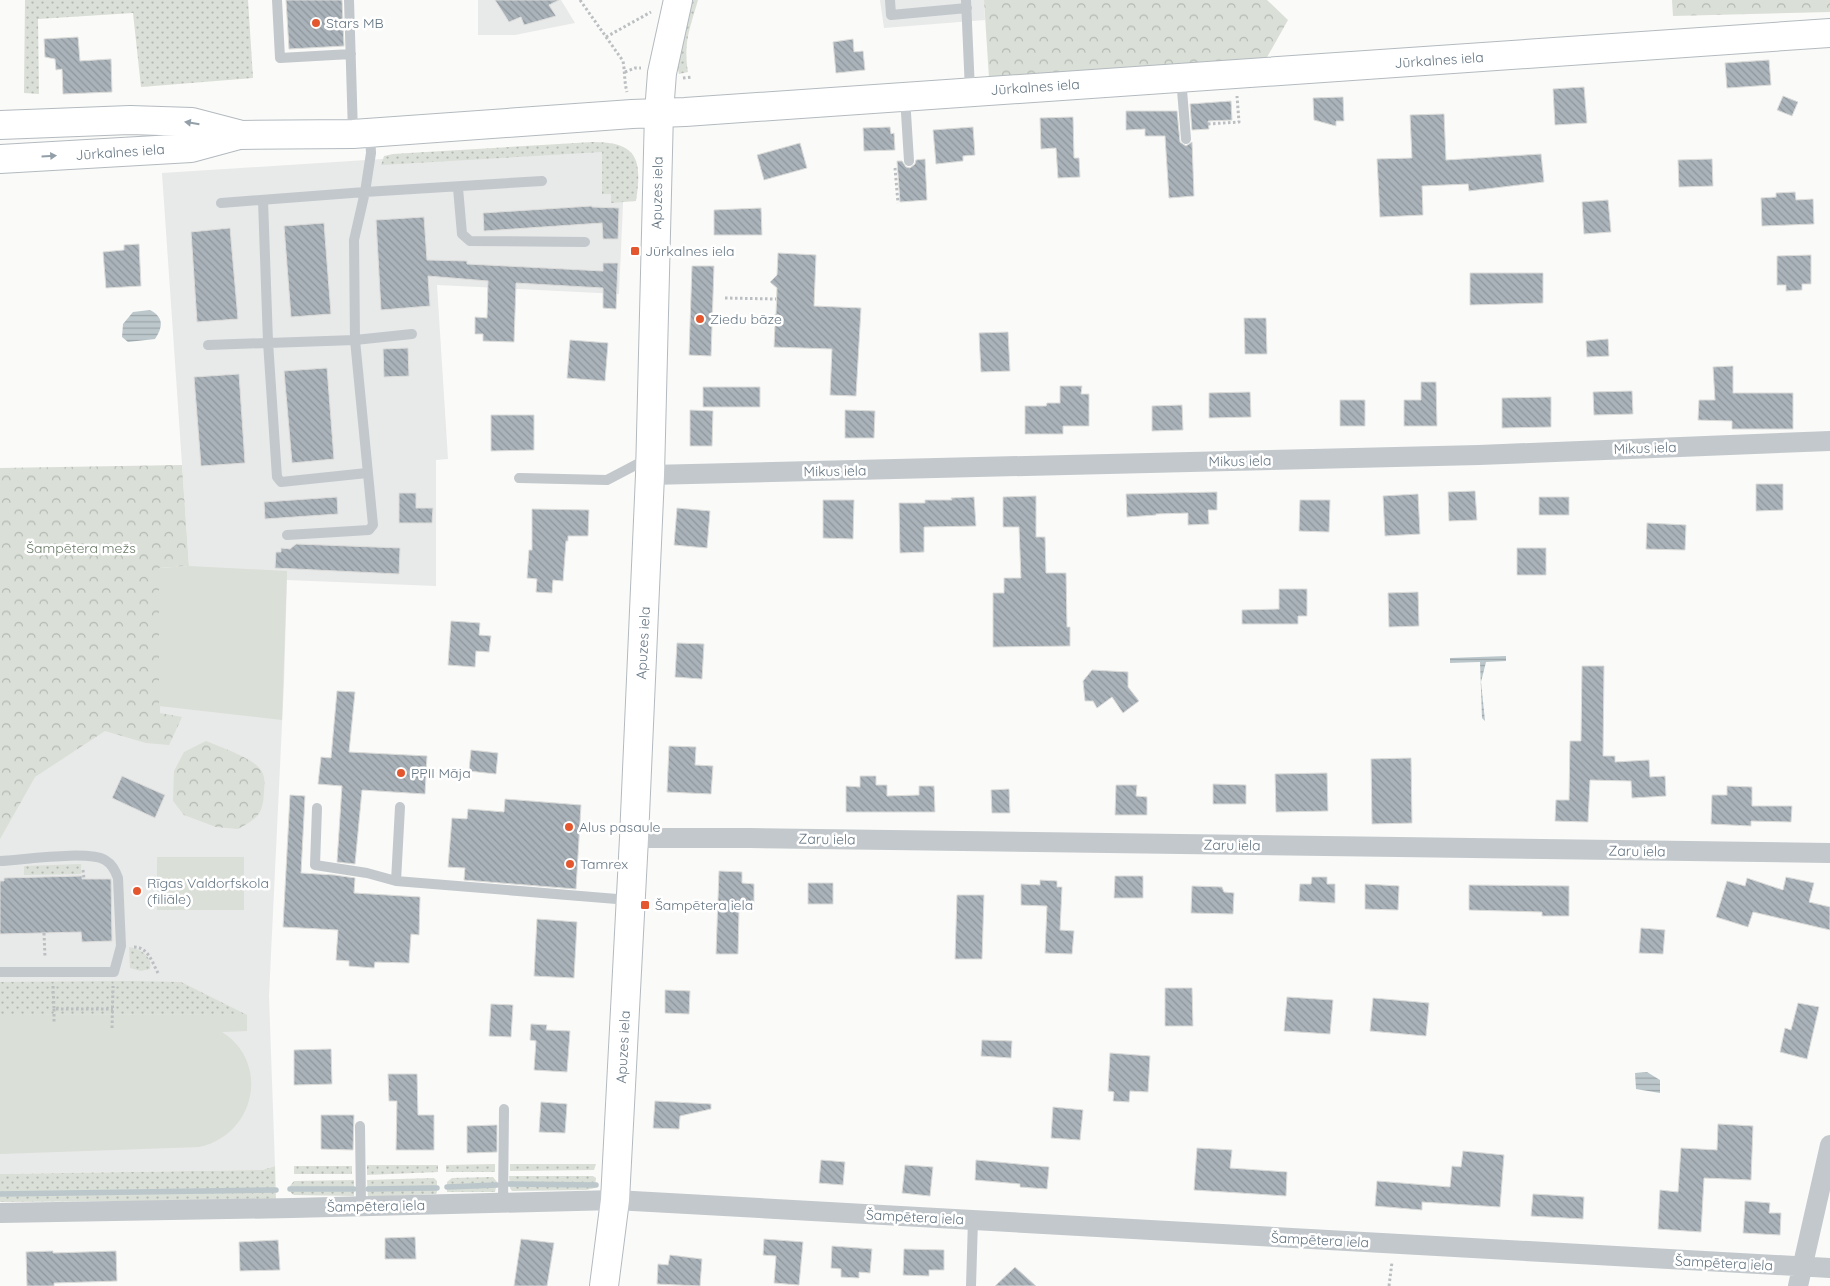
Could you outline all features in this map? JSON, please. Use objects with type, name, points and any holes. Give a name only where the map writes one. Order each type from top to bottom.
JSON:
[{"type":"street","name":"Apuzes iela","points":[[604,1286],[615,1200],[631,901],[650,466],[659,112],[668,4]]},
{"type":"street","name":"Jūrkalnes iela","points":[[0,159],[191,148],[239,135],[361,133],[1830,33]]},
{"type":"street","name":"Jūrkalnes iela","points":[[0,125],[130,120],[192,122],[239,135]]},
{"type":"street","name":"Mikus iela","points":[[650,466],[1488,454],[1830,441]]},
{"type":"street","name":"Zaru iela","points":[[634,838],[693,837],[1830,853]]},
{"type":"street","points":[[1800,1276],[1830,1145]]},
{"type":"street","name":"Šampētera iela","points":[[0,1213],[615,1200],[973,1220],[1800,1276],[1830,1268]]},
{"type":"lane","points":[[277,0],[280,58],[351,54]]},
{"type":"lane","points":[[287,534],[369,530],[373,525],[355,340],[354,240],[365,192],[371,153],[361,133],[351,54],[350,0]]},
{"type":"lane","points":[[890,0],[891,15],[966,4],[970,92]]},
{"type":"lane","points":[[1181,78],[1186,139]]},
{"type":"lane","points":[[905,96],[910,160]]},
{"type":"lane","points":[[221,203],[542,181]]},
{"type":"lane","points":[[458,188],[462,234],[470,241],[585,242]]},
{"type":"lane","points":[[263,200],[268,342],[277,477],[281,482],[367,473]]},
{"type":"lane","points":[[208,345],[355,340],[412,334]]},
{"type":"lane","points":[[519,478],[607,480],[650,466]]},
{"type":"lane","points":[[396,881],[400,807]]},
{"type":"lane","points":[[317,808],[316,865],[367,873],[396,881],[631,901]]},
{"type":"lane","points":[[0,862],[82,855],[98,857],[107,861],[115,868],[118,878],[121,946],[114,972],[0,972]]},
{"type":"lane","points":[[503,1203],[504,1109]]},
{"type":"lane","points":[[360,1126],[361,1206]]},
{"type":"lane","points":[[971,1286],[973,1220]]},
{"type":"path","points":[[580,0],[623,61],[624,80],[628,92]]},
{"type":"path","points":[[606,37],[668,4]]},
{"type":"path","points":[[625,72],[635,68],[642,68]]},
{"type":"path","points":[[1208,124],[1239,122],[1236,74]]},
{"type":"path","points":[[725,298],[776,299]]},
{"type":"path","points":[[44,933],[44,942]]},
{"type":"path","points":[[121,946],[140,947],[147,953],[158,973]]},
{"type":"path","points":[[112,1028],[114,972]]},
{"type":"path","points":[[53,973],[54,1022]]},
{"type":"path","points":[[54,1009],[113,1009]]},
{"type":"shaded area","points":[[478,0],[561,0],[575,23],[515,35],[478,35]]},
{"type":"shaded area","points":[[880,0],[984,0],[985,20],[884,28]]},
{"type":"shaded area","points":[[602,145],[625,159],[619,294],[437,285],[448,459],[436,460],[436,586],[287,580],[269,996],[275,1166],[262,1170],[0,1174],[0,581],[189,566],[162,173]]},
{"type":"shaded area","points":[[150,310],[158,316],[161,323],[160,330],[155,339],[128,342],[122,337],[123,324],[133,312]]},
{"type":"shaded area","points":[[1506,656],[1506,661],[1486,662],[1481,682],[1485,721],[1482,718],[1480,662],[1450,663],[1450,658]]},
{"type":"shaded area","points":[[1647,1072],[1660,1080],[1660,1093],[1636,1089],[1635,1073]]},
{"type":"green space","points":[[25,0],[248,0],[253,78],[141,87],[133,13],[38,19],[39,94],[24,93]]},
{"type":"green space","points":[[686,0],[698,0],[687,44],[688,72],[679,74],[677,66]]},
{"type":"green space","points":[[984,0],[1267,0],[1288,20],[1266,59],[989,78]]},
{"type":"green space","points":[[1672,0],[1830,0],[1830,12],[1673,16]]},
{"type":"green space","points":[[593,142],[620,146],[634,156],[638,175],[636,201],[611,203],[611,194],[602,194],[602,152],[381,165],[384,156],[393,154]]},
{"type":"green space","name":"Šampētera mežs","points":[[182,465],[189,566],[159,568],[160,713],[182,717],[169,745],[146,743],[105,731],[35,777],[0,839],[0,468]]},
{"type":"green space","points":[[189,566],[287,571],[282,720],[159,706],[159,568]]},
{"type":"green space","points":[[206,741],[249,760],[261,770],[263,775],[264,787],[261,810],[255,818],[238,829],[216,827],[184,815],[173,801],[174,771],[184,752]]},
{"type":"green space","points":[[157,857],[244,857],[244,910],[157,910]]},
{"type":"green space","points":[[81,864],[81,874],[24,875],[24,866]]},
{"type":"green space","points":[[129,947],[137,949],[148,957],[150,969],[141,971],[130,968]]},
{"type":"green space","points":[[0,982],[181,982],[247,1015],[0,1014]]},
{"type":"green space","points":[[0,1014],[247,1015],[247,1031],[222,1032],[237,1045],[247,1061],[251,1079],[250,1097],[244,1114],[233,1128],[218,1140],[199,1147],[0,1154]]},
{"type":"green space","points":[[495,1164],[495,1172],[446,1172],[446,1165]]},
{"type":"green space","points":[[510,1164],[596,1164],[594,1170],[510,1171]]},
{"type":"green space","points":[[367,1165],[438,1165],[438,1172],[367,1175]]},
{"type":"green space","points":[[275,1166],[276,1200],[0,1202],[0,1174],[262,1170]]},
{"type":"green space","points":[[294,1166],[352,1166],[352,1174],[294,1174]]},
{"type":"green space","points":[[509,1176],[593,1176],[596,1178],[595,1188],[586,1190],[512,1191]]},
{"type":"green space","points":[[493,1177],[497,1182],[495,1192],[447,1192],[447,1182],[452,1178]]},
{"type":"green space","points":[[434,1178],[437,1181],[436,1194],[368,1197],[367,1180]]},
{"type":"green space","points":[[354,1180],[354,1196],[294,1195],[291,1193],[290,1186],[294,1181]]},
{"type":"building","name":"Stars MB","points":[[286,0],[342,0],[344,46],[289,49]]},
{"type":"building","points":[[495,0],[559,0],[549,5],[556,16],[524,25],[521,17],[509,22]]},
{"type":"building","points":[[78,37],[80,61],[111,59],[112,92],[63,94],[62,69],[56,70],[55,59],[45,57],[44,39]]},
{"type":"building","points":[[853,39],[854,52],[863,51],[865,70],[836,73],[833,42]]},
{"type":"building","points":[[1769,60],[1771,85],[1727,88],[1725,63]]},
{"type":"building","points":[[1584,87],[1587,123],[1555,125],[1553,89]]},
{"type":"building","points":[[1783,96],[1798,102],[1792,116],[1777,110]]},
{"type":"building","points":[[1343,97],[1344,121],[1336,121],[1336,126],[1314,120],[1313,98]]},
{"type":"building","points":[[1231,101],[1232,120],[1208,121],[1209,129],[1192,130],[1190,104]]},
{"type":"building","points":[[1126,111],[1177,111],[1180,142],[1186,146],[1192,142],[1194,196],[1169,198],[1165,136],[1145,136],[1145,129],[1126,130]]},
{"type":"building","points":[[1444,114],[1446,160],[1541,154],[1544,182],[1469,191],[1468,184],[1422,186],[1423,215],[1380,217],[1377,159],[1412,158],[1410,115]]},
{"type":"building","points":[[1073,117],[1074,158],[1079,158],[1080,177],[1058,178],[1056,148],[1041,149],[1040,118]]},
{"type":"building","points":[[890,127],[891,134],[894,133],[895,150],[864,151],[863,128]]},
{"type":"building","points":[[973,127],[975,155],[963,156],[963,161],[936,164],[933,130]]},
{"type":"building","points":[[800,143],[807,168],[764,180],[757,155]]},
{"type":"building","points":[[925,159],[927,200],[900,202],[897,161],[902,161],[906,167],[910,168],[915,164],[916,160]]},
{"type":"building","points":[[1712,159],[1713,186],[1679,187],[1678,160]]},
{"type":"building","points":[[1795,192],[1796,200],[1813,199],[1814,224],[1762,226],[1761,198],[1776,197],[1776,193]]},
{"type":"building","points":[[1608,200],[1611,232],[1584,234],[1582,202]]},
{"type":"building","points":[[592,206],[619,208],[618,239],[603,239],[602,223],[484,231],[483,213]]},
{"type":"building","points":[[761,208],[762,235],[714,235],[714,210]]},
{"type":"building","points":[[424,217],[427,260],[603,271],[603,263],[618,263],[616,309],[603,308],[603,288],[516,283],[514,342],[483,341],[483,334],[475,334],[475,317],[487,318],[488,281],[428,276],[430,306],[381,310],[376,220]]},
{"type":"building","points":[[324,223],[331,314],[291,317],[284,226]]},
{"type":"building","points":[[230,228],[238,319],[197,322],[191,232]]},
{"type":"building","points":[[139,244],[141,286],[106,288],[103,252],[124,250],[124,245]]},
{"type":"building","points":[[778,253],[816,255],[814,306],[861,308],[856,396],[830,395],[832,349],[774,347],[775,325],[769,319],[776,314],[777,288],[770,282],[777,275]]},
{"type":"building","points":[[1811,255],[1811,284],[1802,284],[1802,290],[1786,291],[1786,285],[1777,285],[1777,256]]},
{"type":"building","points":[[692,266],[714,266],[711,356],[689,355]]},
{"type":"building","points":[[1470,273],[1543,273],[1543,303],[1470,305]]},
{"type":"building","points":[[1244,318],[1266,318],[1267,354],[1245,354]]},
{"type":"building","points":[[1008,332],[1010,371],[981,372],[979,333]]},
{"type":"building","points":[[1608,339],[1609,356],[1587,357],[1586,341]]},
{"type":"building","points":[[570,340],[608,343],[605,381],[567,378]]},
{"type":"building","points":[[408,348],[409,376],[384,377],[383,349]]},
{"type":"building","points":[[1733,366],[1733,393],[1793,393],[1793,429],[1732,429],[1732,421],[1698,420],[1699,400],[1715,400],[1713,367]]},
{"type":"building","points":[[327,368],[334,459],[292,463],[284,371]]},
{"type":"building","points":[[239,374],[245,463],[201,466],[194,377]]},
{"type":"building","points":[[1421,382],[1436,382],[1437,426],[1404,426],[1404,400],[1421,400]]},
{"type":"building","points":[[1060,386],[1082,386],[1081,394],[1089,394],[1089,426],[1063,426],[1063,434],[1025,434],[1025,406],[1046,406],[1047,403],[1060,403]]},
{"type":"building","points":[[703,387],[760,387],[760,407],[703,407]]},
{"type":"building","points":[[1632,391],[1633,414],[1594,415],[1593,392]]},
{"type":"building","points":[[1250,392],[1251,417],[1209,418],[1209,393]]},
{"type":"building","points":[[1551,397],[1551,427],[1502,428],[1502,398]]},
{"type":"building","points":[[1340,400],[1365,400],[1365,426],[1340,426]]},
{"type":"building","points":[[1182,405],[1183,430],[1152,431],[1152,406]]},
{"type":"building","points":[[690,410],[713,411],[712,446],[690,446]]},
{"type":"building","points":[[845,410],[875,411],[874,438],[845,438]]},
{"type":"building","points":[[491,415],[534,415],[534,450],[491,451]]},
{"type":"building","points":[[1756,484],[1783,484],[1783,510],[1756,511]]},
{"type":"building","points":[[1475,491],[1477,520],[1449,521],[1448,492]]},
{"type":"building","points":[[1217,492],[1217,510],[1208,510],[1209,524],[1188,525],[1188,513],[1127,517],[1126,494]]},
{"type":"building","points":[[399,493],[416,493],[416,508],[433,508],[432,523],[399,523]]},
{"type":"building","points":[[1418,494],[1420,534],[1385,536],[1383,496]]},
{"type":"building","points":[[1036,496],[1036,537],[1045,537],[1046,573],[1066,573],[1067,627],[1070,627],[1070,646],[993,647],[993,593],[1004,593],[1004,578],[1021,578],[1019,527],[1003,527],[1003,497]]},
{"type":"building","points":[[337,497],[338,514],[265,519],[264,502]]},
{"type":"building","points":[[974,497],[976,526],[924,527],[924,552],[900,553],[899,503],[925,503],[925,500],[952,500],[951,498]]},
{"type":"building","points":[[1539,497],[1569,497],[1569,515],[1539,515]]},
{"type":"building","points":[[823,500],[854,500],[853,539],[823,538]]},
{"type":"building","points":[[1300,500],[1330,500],[1329,532],[1299,531]]},
{"type":"building","points":[[677,508],[710,511],[707,548],[674,545]]},
{"type":"building","points":[[532,509],[589,510],[588,536],[568,536],[563,581],[553,580],[552,593],[536,592],[537,579],[527,578],[529,550],[532,550]]},
{"type":"building","points":[[1647,523],[1686,525],[1685,550],[1646,549]]},
{"type":"building","points":[[296,544],[400,548],[399,574],[275,568],[276,552],[281,552],[281,548],[290,549]]},
{"type":"building","points":[[1517,548],[1546,548],[1546,575],[1517,575]]},
{"type":"building","points":[[1279,589],[1307,589],[1307,616],[1298,616],[1298,624],[1242,624],[1242,610],[1279,609]]},
{"type":"building","points":[[1418,592],[1419,626],[1389,627],[1388,593]]},
{"type":"building","points":[[451,621],[480,623],[479,635],[491,636],[489,652],[476,651],[475,667],[448,665]]},
{"type":"building","points":[[677,643],[704,644],[702,679],[675,677]]},
{"type":"building","points":[[1582,666],[1604,666],[1603,756],[1615,756],[1615,762],[1649,760],[1650,777],[1665,776],[1666,796],[1632,798],[1631,781],[1590,780],[1588,822],[1555,821],[1556,800],[1569,800],[1570,741],[1581,741]]},
{"type":"building","points":[[1092,670],[1128,672],[1128,687],[1139,701],[1123,713],[1112,697],[1097,708],[1093,701],[1085,701],[1083,681]]},
{"type":"building","points":[[337,691],[355,692],[349,752],[427,756],[425,794],[362,790],[355,864],[337,862],[342,786],[318,784],[321,757],[331,758]]},
{"type":"building","points":[[669,746],[696,747],[695,765],[713,766],[711,794],[667,792]]},
{"type":"building","points":[[471,750],[498,753],[496,774],[469,771]]},
{"type":"building","points":[[1411,758],[1412,823],[1372,824],[1371,759]]},
{"type":"building","points":[[1327,773],[1328,811],[1276,812],[1275,774]]},
{"type":"building","points":[[122,776],[165,795],[155,818],[112,798]]},
{"type":"building","points":[[860,776],[876,776],[876,785],[887,785],[887,796],[919,795],[919,786],[934,786],[935,812],[846,812],[846,786],[860,787]]},
{"type":"building","points":[[1213,784],[1246,785],[1246,804],[1213,804]]},
{"type":"building","points":[[1116,785],[1137,785],[1136,796],[1147,797],[1147,815],[1115,815]]},
{"type":"building","points":[[1727,786],[1752,787],[1752,806],[1792,806],[1791,822],[1751,821],[1751,826],[1711,824],[1712,795],[1727,795]]},
{"type":"building","points":[[1009,789],[1010,813],[992,813],[991,790]]},
{"type":"building","points":[[290,795],[305,796],[301,873],[355,878],[354,893],[420,897],[419,935],[411,934],[409,963],[375,962],[374,968],[349,966],[349,961],[336,960],[338,930],[283,927]]},
{"type":"building","points":[[505,799],[581,805],[576,889],[464,880],[465,868],[448,867],[452,818],[467,819],[468,809],[504,812]]},
{"type":"building","points":[[719,871],[742,872],[742,883],[754,884],[754,910],[739,910],[738,954],[716,954]]},
{"type":"building","points":[[82,876],[82,879],[111,879],[112,941],[82,942],[81,932],[0,934],[0,881],[4,881],[4,878]]},
{"type":"building","points":[[1115,876],[1143,876],[1143,898],[1114,898]]},
{"type":"building","points":[[1312,877],[1327,877],[1327,884],[1335,884],[1335,903],[1299,901],[1300,884],[1311,884]]},
{"type":"building","points":[[1786,877],[1814,883],[1809,902],[1830,907],[1830,930],[1753,912],[1748,927],[1716,917],[1727,881],[1745,886],[1747,878],[1783,890]]},
{"type":"building","points":[[1040,880],[1057,881],[1057,887],[1062,887],[1060,930],[1074,931],[1072,954],[1045,953],[1047,906],[1021,905],[1021,884],[1040,885]]},
{"type":"building","points":[[808,883],[833,883],[833,904],[808,904]]},
{"type":"building","points":[[1365,884],[1399,886],[1398,910],[1365,909]]},
{"type":"building","points":[[1469,885],[1569,886],[1569,916],[1542,916],[1542,912],[1469,910]]},
{"type":"building","points":[[1192,886],[1222,887],[1224,892],[1234,893],[1233,914],[1191,913]]},
{"type":"building","points":[[957,895],[984,895],[982,959],[955,959]]},
{"type":"building","points":[[537,919],[577,922],[574,978],[534,976]]},
{"type":"building","points":[[1641,928],[1665,930],[1663,954],[1639,953]]},
{"type":"building","points":[[1165,988],[1192,988],[1193,1026],[1165,1026]]},
{"type":"building","points":[[665,990],[690,991],[689,1014],[665,1013]]},
{"type":"building","points":[[1287,997],[1333,1000],[1330,1034],[1284,1031]]},
{"type":"building","points":[[1373,998],[1429,1003],[1426,1036],[1370,1031]]},
{"type":"building","points":[[1798,1003],[1819,1007],[1807,1059],[1780,1052],[1785,1028],[1791,1030]]},
{"type":"building","points":[[491,1004],[513,1005],[511,1037],[489,1036]]},
{"type":"building","points":[[531,1024],[547,1025],[546,1030],[570,1031],[567,1072],[534,1070],[536,1041],[530,1040]]},
{"type":"building","points":[[982,1040],[1012,1041],[1011,1058],[981,1056]]},
{"type":"building","points":[[331,1049],[332,1084],[294,1085],[294,1050]]},
{"type":"building","points":[[1110,1053],[1150,1056],[1148,1092],[1130,1091],[1129,1102],[1113,1101],[1114,1092],[1108,1091]]},
{"type":"building","points":[[388,1074],[417,1074],[418,1115],[434,1115],[434,1150],[396,1150],[397,1101],[389,1101]]},
{"type":"building","points":[[655,1101],[711,1104],[711,1109],[680,1116],[679,1129],[653,1128]]},
{"type":"building","points":[[541,1102],[567,1104],[565,1133],[539,1132]]},
{"type":"building","points":[[1053,1107],[1083,1110],[1080,1140],[1051,1138]]},
{"type":"building","points":[[321,1115],[354,1115],[353,1150],[321,1149]]},
{"type":"building","points":[[1718,1124],[1753,1126],[1751,1180],[1704,1178],[1701,1232],[1658,1229],[1660,1190],[1678,1192],[1681,1148],[1717,1150]]},
{"type":"building","points":[[497,1125],[497,1152],[467,1153],[467,1126]]},
{"type":"building","points":[[1197,1148],[1232,1150],[1230,1168],[1287,1172],[1286,1196],[1194,1190]]},
{"type":"building","points":[[1463,1151],[1504,1155],[1500,1207],[1422,1202],[1422,1210],[1375,1206],[1377,1181],[1450,1187],[1452,1166],[1461,1167]]},
{"type":"building","points":[[821,1160],[845,1162],[843,1185],[819,1183]]},
{"type":"building","points":[[976,1160],[1049,1167],[1047,1189],[1020,1187],[1020,1184],[975,1180]]},
{"type":"building","points":[[905,1165],[933,1167],[930,1196],[902,1193]]},
{"type":"building","points":[[1533,1194],[1584,1197],[1583,1219],[1531,1216]]},
{"type":"building","points":[[1745,1201],[1770,1203],[1769,1213],[1781,1213],[1780,1235],[1743,1233]]},
{"type":"building","points":[[415,1237],[416,1259],[385,1259],[385,1238]]},
{"type":"building","points":[[521,1239],[554,1243],[547,1286],[514,1286]]},
{"type":"building","points":[[764,1239],[803,1242],[799,1285],[774,1283],[776,1256],[763,1255]]},
{"type":"building","points":[[278,1240],[280,1270],[240,1271],[239,1242]]},
{"type":"building","points":[[832,1246],[872,1249],[870,1273],[859,1272],[859,1278],[841,1277],[841,1269],[831,1268]]},
{"type":"building","points":[[904,1249],[944,1250],[944,1270],[929,1270],[929,1276],[903,1275]]},
{"type":"building","points":[[53,1251],[53,1253],[116,1251],[117,1281],[27,1286],[26,1252]]},
{"type":"building","points":[[670,1255],[702,1259],[700,1286],[657,1284],[658,1264],[668,1265]]},
{"type":"building","points":[[1015,1267],[1036,1286],[995,1286]]},
{"type":"waterway","points":[[509,1184],[596,1185]]},
{"type":"waterway","points":[[447,1187],[497,1185]]},
{"type":"waterway","points":[[368,1189],[437,1188]]},
{"type":"waterway","points":[[290,1189],[354,1189]]},
{"type":"waterway","points":[[0,1194],[276,1190]]},
{"type":"place","name":"Stars MB","points":[[316,23]]},
{"type":"place","name":"Jūrkalnes iela","points":[[635,251]]},
{"type":"place","name":"Ziedu bāze","points":[[700,319]]},
{"type":"place","name":"PPII Māja","points":[[401,773]]},
{"type":"place","name":"Alus pasaule","points":[[569,827]]},
{"type":"place","name":"Tamrex","points":[[570,864]]},
{"type":"place","name":"Rīgas Valdorfskola (filiāle)","points":[[137,891]]},
{"type":"place","name":"Šampētera iela","points":[[645,905]]}]
